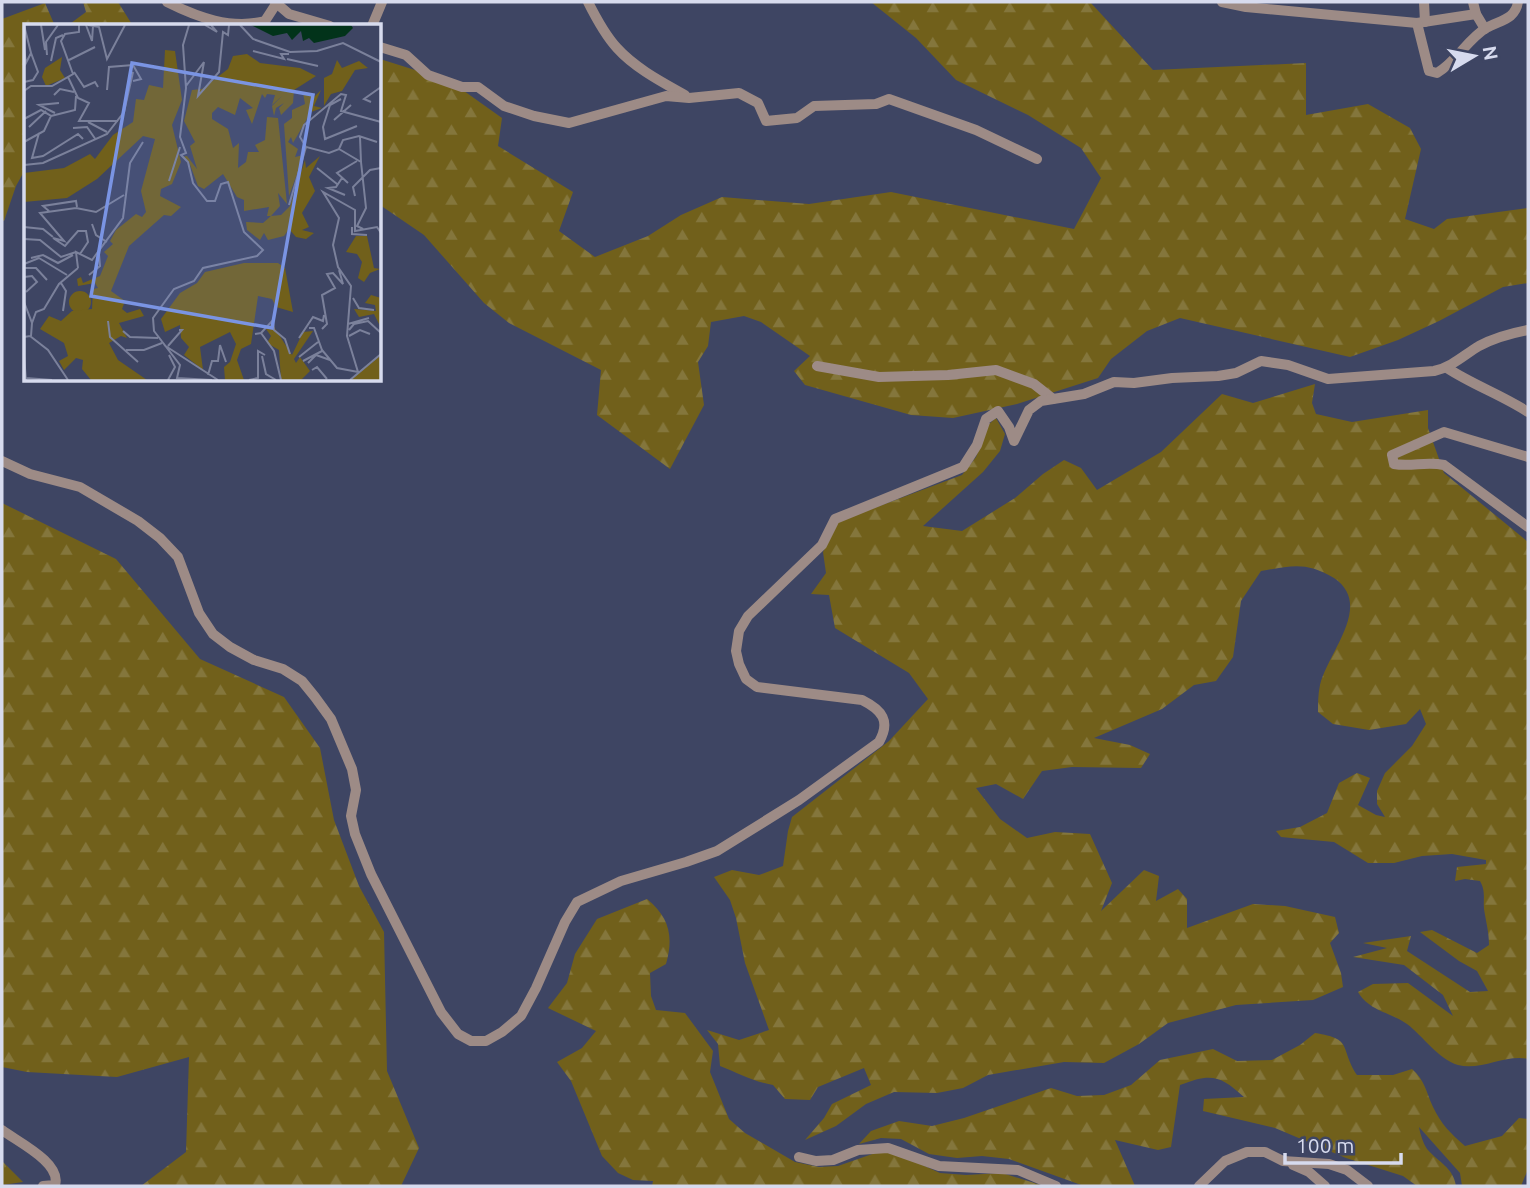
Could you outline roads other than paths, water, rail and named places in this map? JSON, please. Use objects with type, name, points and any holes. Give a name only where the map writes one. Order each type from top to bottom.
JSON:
[{"type":"street","points":[[167,2],[202,18],[235,24]]},
{"type":"street","points":[[373,24],[383,2]]},
{"type":"street","points":[[588,2],[618,49],[653,76],[689,98]]},
{"type":"street","points":[[1222,2],[1246,7],[1421,23],[1476,14]]},
{"type":"street","points":[[1424,2],[1421,23],[1429,71],[1432,73],[1437,73],[1449,65],[1485,29],[1503,22],[1515,12],[1518,2]]},
{"type":"street","points":[[1473,2],[1476,14],[1485,29]]},
{"type":"street","points":[[247,24],[265,21],[275,3],[289,14],[323,24]]},
{"type":"street","points":[[382,48],[406,55],[428,75],[461,87],[478,87],[504,106],[569,123],[666,96],[689,98],[739,93],[758,103],[766,121],[778,122],[797,118],[814,106],[876,104],[888,99],[976,130],[1037,159]]},
{"type":"street","points":[[2,461],[30,474],[79,487],[138,521],[178,557],[199,613],[213,634],[230,648],[254,660],[283,669],[302,681],[331,719],[352,769],[356,790],[351,816],[355,834],[371,874],[441,1012],[458,1034],[471,1041],[485,1041],[502,1032],[520,1016],[577,902],[621,881],[716,851],[799,800],[879,742],[885,731],[884,719],[875,707],[862,700],[757,687],[746,679],[736,651],[739,631],[748,616],[822,545],[835,519],[963,467],[977,445],[986,419],[998,411],[1009,427],[1014,441],[1029,410],[1041,401],[1084,394],[1114,382],[1134,383],[1236,373],[1261,360],[1288,365],[1328,379],[1447,368],[1481,345],[1528,330]]},
{"type":"street","points":[[817,366],[879,377],[996,370],[1034,384],[1053,399]]},
{"type":"street","points":[[1447,368],[1528,412]]},
{"type":"street","points":[[1528,457],[1444,432],[1392,455],[1394,464],[1410,467],[1427,461],[1444,465],[1528,527]]},
{"type":"street","points":[[2,1130],[53,1166],[57,1178],[55,1185],[43,1186]]},
{"type":"street","points":[[799,1157],[816,1161],[833,1160],[858,1150],[888,1148],[939,1166],[1018,1170],[1056,1186]]},
{"type":"street","points":[[1199,1186],[1225,1161],[1247,1152],[1265,1152],[1309,1172],[1325,1186]]},
{"type":"street","points":[[1283,1161],[1329,1164],[1347,1170],[1368,1186]]}]
